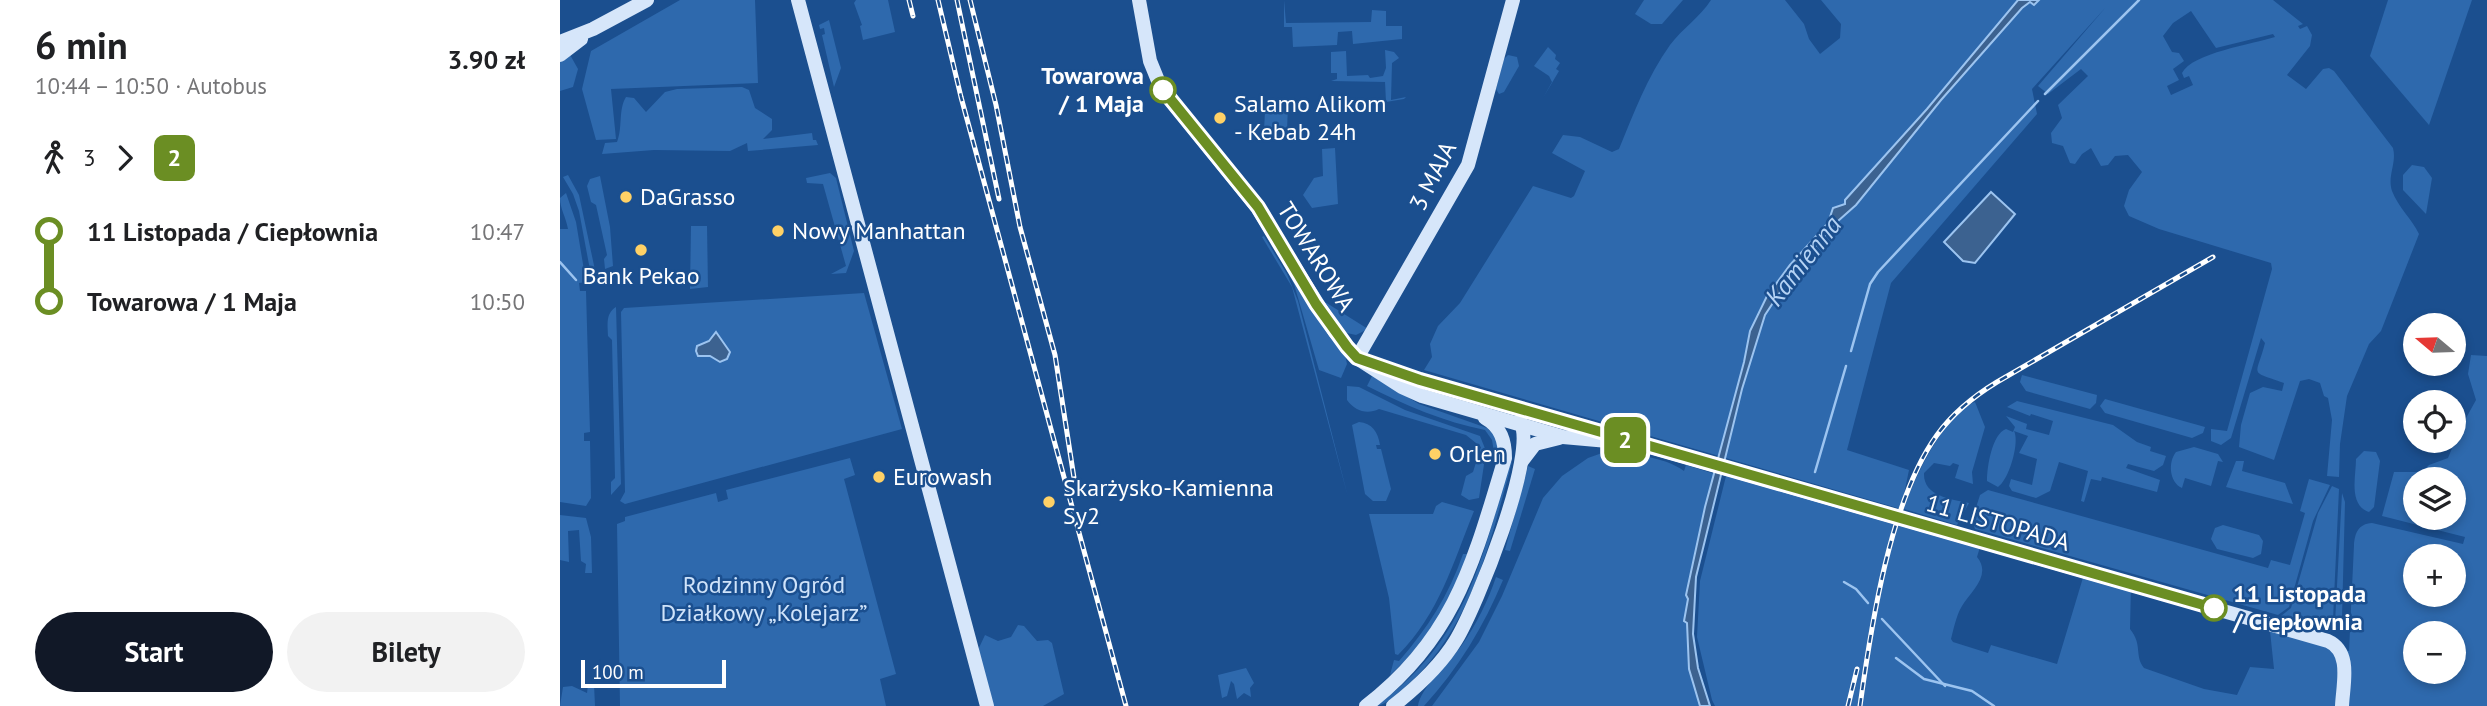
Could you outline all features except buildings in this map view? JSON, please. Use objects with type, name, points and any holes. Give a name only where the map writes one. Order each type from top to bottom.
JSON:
[{"type":"street","points":[[560,42],[593,29],[647,0]]},
{"type":"street","points":[[798,0],[987,706]]},
{"type":"street","name":"TOWAROWA","points":[[1139,0],[1150,61],[1161,88],[1258,207],[1316,304],[1357,358]]},
{"type":"street","name":"3 MAJA","points":[[1357,358],[1468,165],[1513,0]]},
{"type":"street","points":[[560,55],[593,29]]},
{"type":"street","name":"11 LISTOPADA","points":[[1357,358],[1504,405],[2327,640],[2338,647],[2344,661],[2342,706]]},
{"type":"street","name":"11 LISTOPADA","points":[[1357,358],[1402,387],[1471,411],[1563,437],[1644,445]]},
{"type":"street","points":[[1393,706],[1455,643],[1489,572],[1521,462],[1523,426],[1504,405]]},
{"type":"street","points":[[1471,411],[1496,426],[1503,438],[1505,458]]},
{"type":"street","points":[[1366,706],[1401,677],[1425,649],[1452,609],[1474,561],[1512,441],[1523,426],[1555,419]]},
{"type":"street","points":[[1521,462],[1535,444],[1563,437]]},
{"type":"green space","points":[[680,0],[755,0],[758,83],[611,89],[616,139],[596,140],[582,89],[591,51]]},
{"type":"green space","points":[[856,0],[888,0],[895,32],[863,40],[862,25],[854,3]]},
{"type":"green space","points":[[1284,0],[1286,23],[1371,22],[1372,10],[1386,11],[1386,26],[1402,26],[1402,39],[1353,44],[1352,31],[1338,32],[1337,45],[1293,47],[1292,27],[1284,27]]},
{"type":"green space","points":[[1644,0],[1683,0],[1662,24],[1651,24],[1635,14]]},
{"type":"green space","points":[[1711,0],[1785,0],[1804,24],[1809,39],[1820,54],[1840,38],[1841,24],[1821,0],[2273,0],[2303,24],[2298,26],[2300,29],[2307,26],[2312,35],[2310,46],[2287,75],[2306,89],[2323,69],[2334,71],[2393,148],[2392,191],[2419,234],[2381,331],[2369,344],[2347,396],[2340,444],[2339,477],[2327,476],[2332,420],[2328,398],[2324,396],[2320,383],[2309,379],[2300,381],[2274,460],[2239,447],[2241,425],[2250,393],[2263,387],[2282,391],[2284,383],[2258,371],[2265,343],[2261,338],[2231,438],[2221,445],[2211,441],[2211,429],[2227,431],[2272,269],[2271,263],[2159,229],[2129,216],[2124,206],[2129,190],[2142,172],[2128,155],[2115,156],[2108,165],[2101,166],[2091,148],[2082,154],[2075,164],[2070,163],[2063,146],[2052,143],[2051,133],[2062,118],[2058,105],[2088,76],[2081,69],[2048,94],[2038,86],[2106,7],[2032,89],[2037,114],[1891,283],[1847,450],[1909,470],[1901,509],[1424,370],[1432,357],[1430,344],[1438,326],[1460,303],[1533,186],[1571,198],[1574,196],[1585,171],[1552,153],[1563,135],[1580,137],[1612,152],[1619,149],[1662,57],[1675,39]],"holes":[[[2191,11],[2216,48],[2273,34],[2275,37],[2224,50],[2198,60],[2182,73],[2184,78],[2189,76],[2193,85],[2171,95],[2167,86],[2179,80],[2173,69],[2184,61],[2179,53],[2172,52],[2163,36],[2173,23]]]},
{"type":"green space","points":[[2388,0],[2472,0],[2429,125],[2370,56]]},
{"type":"green space","points":[[829,20],[841,68],[834,87],[822,35],[825,34],[824,28],[820,29],[819,25]]},
{"type":"green space","points":[[1548,47],[1560,63],[1556,69],[1559,71],[1543,98],[1552,82],[1549,76],[1534,66]]},
{"type":"green space","points":[[1385,50],[1394,52],[1399,58],[1392,63],[1391,100],[1406,97],[1404,99],[1386,102],[1385,82],[1331,81],[1337,79],[1337,73],[1331,73],[1331,52],[1346,51],[1347,76],[1368,75],[1370,78],[1383,76],[1386,68]]},
{"type":"green space","points":[[569,53],[578,69],[573,87],[560,91],[560,61]]},
{"type":"green space","points":[[1508,55],[1517,57],[1519,66],[1504,92],[1499,94],[1496,89],[1504,59]]},
{"type":"green space","points":[[742,87],[749,90],[755,108],[772,119],[772,130],[763,139],[812,133],[813,140],[816,140],[818,145],[748,151],[747,143],[730,151],[654,150],[602,154],[605,143],[617,142],[626,97],[634,98],[646,112],[665,92],[677,89]]},
{"type":"green space","points":[[1278,103],[1288,105],[1287,131],[1264,131],[1265,111]]},
{"type":"green space","points":[[1335,148],[1338,204],[1312,208],[1303,195],[1314,178],[1323,176],[1322,149]]},
{"type":"green space","points":[[2412,165],[2424,167],[2432,178],[2426,214],[2403,190],[2403,175]]},
{"type":"green space","points":[[830,173],[836,178],[854,251],[846,273],[831,274],[846,266],[823,184],[807,183],[806,178]]},
{"type":"green space","points":[[568,175],[579,195],[595,270],[590,270],[579,211],[563,177]]},
{"type":"green space","points":[[600,176],[610,227],[613,266],[605,269],[604,259],[607,255],[596,205],[591,202],[587,186],[590,179]]},
{"type":"green space","points":[[566,193],[576,222],[586,282],[579,283],[580,291],[586,291],[590,432],[584,433],[584,441],[590,441],[591,498],[586,506],[560,502],[560,229],[568,229],[560,198]]},
{"type":"green space","points":[[1259,218],[1310,305],[1345,354],[1347,364],[1341,378],[1319,370],[1294,284]]},
{"type":"green space","points":[[691,226],[707,226],[708,287],[690,289]]},
{"type":"green space","points":[[1264,236],[1287,274],[1298,301],[1348,497],[1292,287],[1262,237]]},
{"type":"green space","points":[[1311,280],[1325,302],[1368,329],[1356,335],[1342,332]]},
{"type":"green space","points":[[864,293],[902,429],[625,504],[620,501],[625,492],[621,312],[624,308]]},
{"type":"green space","points":[[616,307],[621,484],[611,495],[611,482],[615,478],[612,340],[608,336],[608,324],[610,313]]},
{"type":"green space","points":[[2471,355],[2487,356],[2487,706],[1715,706],[1712,700],[1697,637],[1700,581],[1726,476],[1980,547],[1977,557],[1981,564],[1981,576],[1960,610],[1951,639],[1953,642],[1988,653],[1991,645],[2057,664],[2085,571],[2131,584],[2130,629],[2144,668],[2204,689],[2237,695],[2250,667],[2274,669],[2270,631],[2349,651],[2354,545],[2360,527],[2372,523],[2463,544],[2465,537],[2437,530],[2466,530],[2466,467],[2427,467],[2448,458],[2450,453],[2466,453],[2466,418],[2476,400],[2468,374]]},
{"type":"green space","points":[[2022,375],[2097,395],[2096,403],[2090,409],[2026,391],[2020,382]]},
{"type":"green space","points":[[1372,376],[1419,404],[1487,428],[1496,437],[1500,453],[1494,452],[1492,440],[1485,430],[1440,418],[1381,393],[1367,386]]},
{"type":"green space","points":[[1347,386],[1359,387],[1405,410],[1480,436],[1486,451],[1479,498],[1469,500],[1461,495],[1466,476],[1473,472],[1481,447],[1466,435],[1379,409],[1366,412],[1357,409],[1347,400]]},
{"type":"green space","points":[[2105,399],[2205,427],[2203,433],[2192,438],[2105,413],[2100,406]]},
{"type":"green space","points":[[2017,401],[2113,425],[2137,442],[2151,447],[2150,451],[2166,456],[2163,465],[2154,471],[2128,464],[2126,468],[2160,480],[2157,492],[2102,477],[2101,481],[2091,479],[2084,502],[2081,501],[2088,471],[2059,462],[2050,491],[2036,498],[2012,491],[2009,486],[2011,479],[2032,485],[2037,459],[2019,453],[2028,436],[2014,431],[2016,443],[2006,477],[1998,487],[1987,481],[1989,460],[1997,437],[2006,429],[2013,432],[2015,427],[2006,416],[2027,424],[2026,429],[2049,435],[2053,421],[2007,407]]},
{"type":"green space","points":[[1975,402],[1985,427],[1972,472],[1973,484],[1955,478],[1959,465],[1953,463],[1950,466],[1934,463],[1924,473],[1925,481],[1933,492],[1969,503],[1957,525],[1904,509],[1931,449],[1952,420]]},
{"type":"green space","points":[[1359,422],[1371,426],[1378,436],[1380,445],[1376,445],[1377,449],[1381,449],[1391,489],[1386,501],[1373,501],[1365,494],[1352,425]]},
{"type":"green space","points":[[2194,447],[2218,454],[2223,462],[2218,461],[2211,486],[2185,478],[2182,488],[2172,477],[2173,456],[2176,452]]},
{"type":"green space","points":[[2364,451],[2376,452],[2380,461],[2374,507],[2369,512],[2358,503],[2355,489],[2356,459]]},
{"type":"green space","points":[[1602,453],[1645,456],[1684,471],[1686,465],[1715,474],[1687,619],[1702,706],[1432,706],[1479,642],[1502,596],[1543,498],[1562,476],[1588,458]]},
{"type":"green space","name":"Rodzinny Ogród Działkowy „Kolejarz”","points":[[850,458],[855,475],[844,479],[896,674],[880,679],[886,706],[620,706],[617,524],[625,521],[625,517],[716,493],[718,502],[728,499],[726,490]]},
{"type":"green space","points":[[2236,461],[2244,461],[2242,471],[2285,483],[2293,504],[2226,487]]},
{"type":"green space","points":[[1512,462],[1486,555],[1461,614],[1426,666],[1394,697],[1376,706],[1431,655],[1450,627],[1479,566],[1509,463]]},
{"type":"green space","points":[[1528,466],[1535,469],[1510,551],[1505,550]]},
{"type":"green space","points":[[2394,472],[2403,472],[2403,521],[2382,516]]},
{"type":"green space","points":[[2309,479],[2330,485],[2313,521],[2289,607],[2278,615],[1975,529],[1972,520],[1980,495],[1988,490],[2268,568],[2271,560],[2290,565],[2305,513],[2300,511]]},
{"type":"green space","points":[[2332,486],[2339,489],[2333,620],[2326,628],[2281,616],[2291,608],[2318,513]]},
{"type":"green space","points":[[2342,493],[2345,502],[2342,618],[2338,626],[2328,633],[2335,623]]},
{"type":"green space","points":[[1442,502],[1474,511],[1435,605],[1398,655],[1395,654],[1389,598],[1369,514],[1433,514],[1436,506]]},
{"type":"green space","points":[[560,515],[586,518],[591,537],[592,573],[585,573],[586,564],[581,561],[579,530],[568,531],[569,562],[560,560]]},
{"type":"green space","points":[[2223,525],[2259,535],[2263,541],[2261,554],[2253,558],[2217,549],[2211,539],[2215,528]]},
{"type":"green space","points":[[1463,554],[1468,554],[1436,619],[1415,649],[1390,675],[1394,660],[1399,661],[1436,611]]},
{"type":"green space","points":[[1496,577],[1503,580],[1469,646],[1436,692],[1424,706],[1418,706],[1424,691],[1457,652],[1472,629]]},
{"type":"green space","points":[[1018,625],[1024,626],[1037,641],[1048,640],[1052,643],[1064,694],[1043,706],[993,706],[978,650],[985,635],[998,641],[1011,637]]},
{"type":"green space","points":[[1246,668],[1254,683],[1250,688],[1251,697],[1244,693],[1237,699],[1231,681],[1227,696],[1222,698],[1218,675]]},
{"type":"green space","points":[[594,684],[595,706],[560,706],[563,687],[572,686],[587,693],[588,685]]},
{"type":"shaded area","points":[[2018,0],[2039,0],[2034,5],[2030,2],[2022,8],[1941,100],[1856,205],[1838,221],[1794,271],[1765,315],[1742,389],[1696,577],[1693,634],[1698,668],[1710,706],[1700,706],[1689,669],[1687,623],[1684,621],[1688,599],[1686,595],[1705,507],[1750,331],[1767,296],[1790,265],[1828,223],[1833,208],[1845,204],[1845,200],[1927,109]]},
{"type":"shaded area","points":[[1991,192],[2015,214],[1975,263],[1963,261],[1944,242]]},
{"type":"shaded area","points":[[716,332],[730,352],[727,359],[720,362],[710,356],[698,356],[696,351],[697,346],[709,341]]},
{"type":"waterway","points":[[2045,94],[2139,0]]},
{"type":"waterway","points":[[1851,351],[1870,284],[1878,272],[2038,101]]},
{"type":"waterway","points":[[560,262],[576,280]]},
{"type":"waterway","points":[[1815,472],[1846,366]]},
{"type":"waterway","points":[[1844,582],[1856,589],[1868,603]]},
{"type":"waterway","points":[[1882,619],[1945,686]]},
{"type":"waterway","points":[[1896,658],[1924,679],[1972,691],[1994,706]]},
{"type":"railway","points":[[909,0],[913,16]]},
{"type":"railway","points":[[938,0],[961,97],[1126,706]]},
{"type":"railway","points":[[957,0],[999,199]]},
{"type":"railway","points":[[970,0],[996,105],[1020,227],[1055,355],[1074,478]]},
{"type":"railway","points":[[1860,706],[1877,602],[1895,528],[1921,462],[1943,427],[1964,406],[1997,382],[2213,257]]},
{"type":"railway","points":[[1848,706],[1857,669]]},
{"type":"bus line","name":"2","points":[[1163,90],[1258,207],[1316,304],[1357,358],[1420,380],[2214,608]]},
{"type":"place","name":"Towarowa / 1 Maja","points":[[1163,90]]},
{"type":"place","name":"Salamo Alikom - Kebab 24h","points":[[1220,118]]},
{"type":"place","name":"DaGrasso","points":[[626,197]]},
{"type":"place","name":"Nowy Manhattan","points":[[778,231]]},
{"type":"place","name":"Bank Pekao","points":[[641,250]]},
{"type":"place","name":"Orlen","points":[[1435,454]]},
{"type":"place","name":"Eurowash","points":[[879,477]]},
{"type":"place","name":"Skarżysko-Kamienna Sy2","points":[[1049,502]]},
{"type":"place","name":"11 Listopada / Ciepłownia","points":[[2214,608]]},
{"type":"water label","name":"Kamienna","points":[[1803,261]]}]
